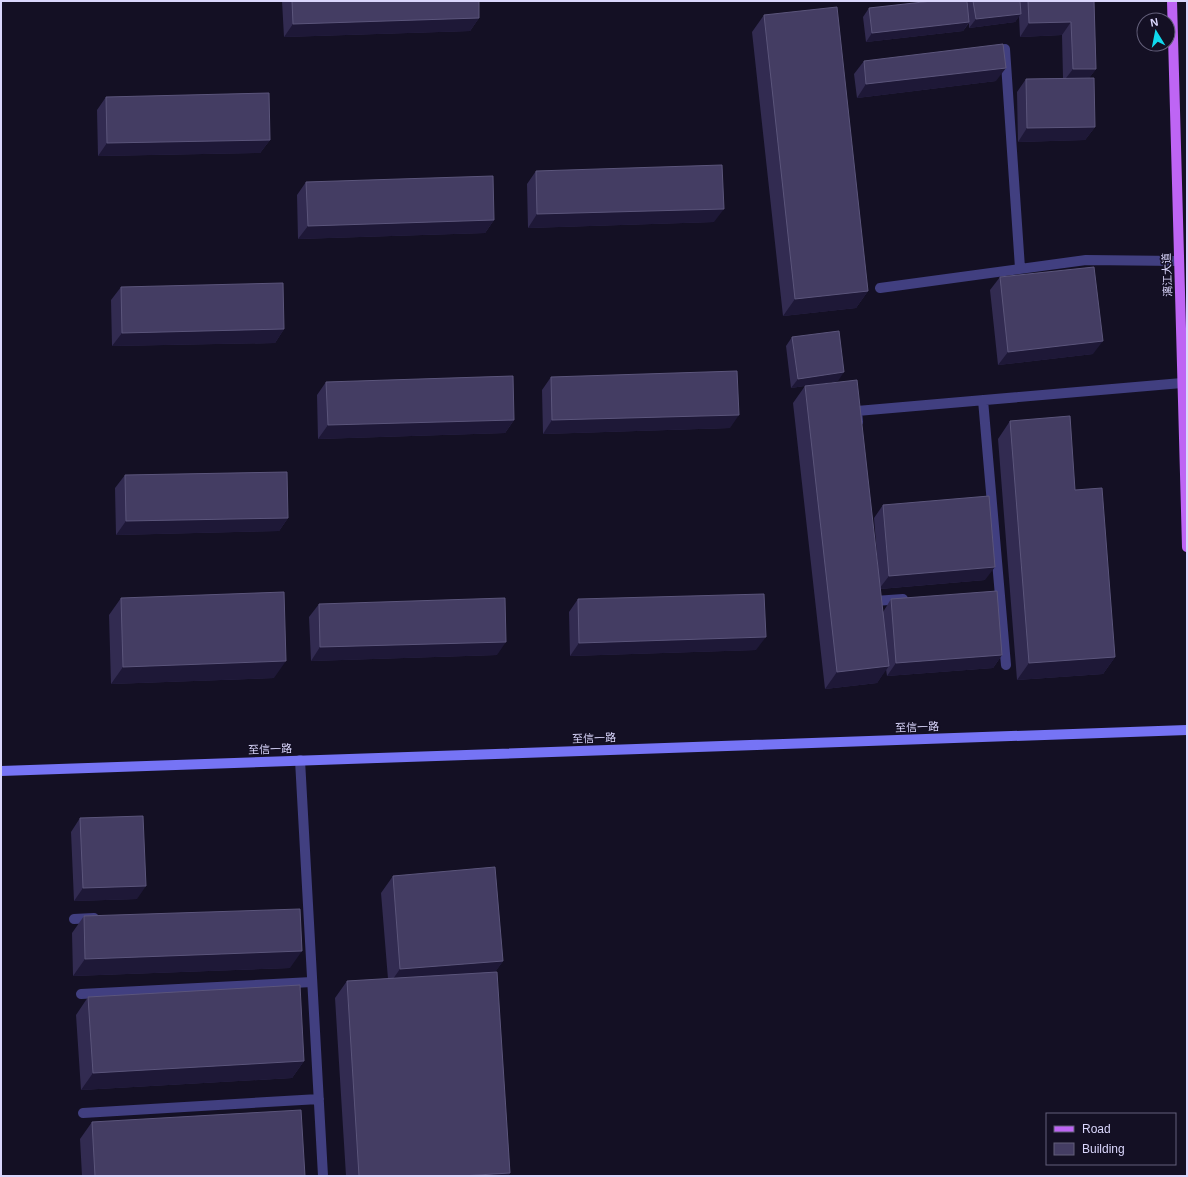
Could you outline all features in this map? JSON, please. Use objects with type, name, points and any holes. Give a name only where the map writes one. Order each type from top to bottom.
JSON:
[{"type":"main road","name":"漓江大道","points":[[1172,1],[1187,547]]},
{"type":"street","name":"至信一路","points":[[1,771],[1187,730]]},
{"type":"lane","points":[[1005,49],[1020,268]]},
{"type":"lane","points":[[880,288],[1086,260],[1179,261]]},
{"type":"lane","points":[[859,435],[857,411],[1182,383]]},
{"type":"lane","points":[[983,400],[996,593],[1006,664]]},
{"type":"lane","points":[[875,601],[914,598]]},
{"type":"lane","points":[[300,760],[304,911],[312,982],[323,1176]]},
{"type":"lane","points":[[74,919],[105,918]]},
{"type":"lane","points":[[81,994],[312,982]]},
{"type":"lane","points":[[83,1113],[319,1099]]},
{"type":"building","points":[[292,1],[479,1],[479,18],[293,24]]},
{"type":"building","points":[[932,1],[967,1],[969,22],[872,33],[869,8]]},
{"type":"building","points":[[973,1],[1020,1],[1021,14],[976,19]]},
{"type":"building","points":[[1028,1],[1094,1],[1096,69],[1073,69],[1071,22],[1029,23]]},
{"type":"building","points":[[837,7],[868,291],[795,299],[764,15]]},
{"type":"building","points":[[1003,44],[1006,68],[866,84],[864,61]]},
{"type":"building","points":[[1094,78],[1095,127],[1027,128],[1026,79]]},
{"type":"building","points":[[269,93],[270,140],[107,143],[106,97]]},
{"type":"building","points":[[722,165],[724,209],[537,214],[536,171]]},
{"type":"building","points":[[493,176],[494,220],[308,226],[306,182]]},
{"type":"building","points":[[1094,267],[1103,341],[1008,352],[1000,277]]},
{"type":"building","points":[[283,283],[284,329],[122,333],[121,287]]},
{"type":"building","points":[[839,331],[844,372],[798,379],[792,337]]},
{"type":"building","points":[[737,371],[739,415],[552,420],[551,377]]},
{"type":"building","points":[[513,376],[514,420],[328,425],[326,382]]},
{"type":"building","points":[[857,380],[889,666],[837,672],[805,386]]},
{"type":"building","points":[[1070,416],[1075,490],[1102,488],[1115,657],[1029,663],[1010,421]]},
{"type":"building","points":[[287,472],[288,518],[126,521],[125,475]]},
{"type":"building","points":[[989,496],[995,567],[889,576],[883,505]]},
{"type":"building","points":[[997,591],[1002,655],[896,663],[891,599]]},
{"type":"building","points":[[284,592],[286,661],[123,667],[121,598]]},
{"type":"building","points":[[764,594],[766,637],[579,643],[578,599]]},
{"type":"building","points":[[505,598],[506,642],[320,647],[319,604]]},
{"type":"building","points":[[143,816],[146,886],[83,888],[80,818]]},
{"type":"building","points":[[495,867],[503,961],[400,969],[393,876]]},
{"type":"building","points":[[300,909],[302,951],[85,959],[84,916]]},
{"type":"building","points":[[497,972],[510,1173],[461,1176],[359,1176],[347,981]]},
{"type":"building","points":[[300,985],[304,1061],[93,1073],[88,997]]},
{"type":"building","points":[[301,1110],[305,1176],[95,1176],[92,1122]]}]
